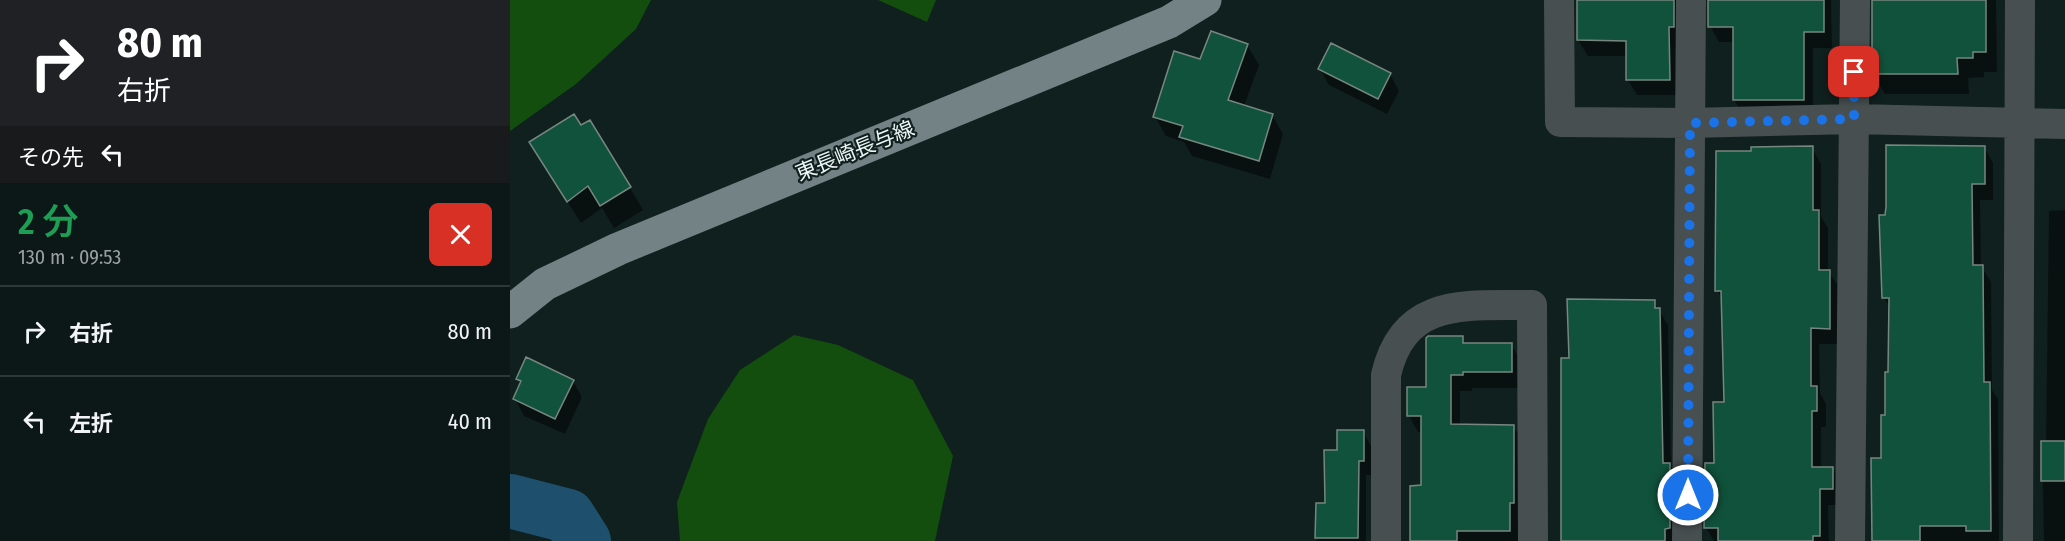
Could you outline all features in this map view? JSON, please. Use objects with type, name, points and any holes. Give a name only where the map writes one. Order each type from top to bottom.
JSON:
[{"type":"main road","name":"東長崎長与線","points":[[510,312],[545,284],[618,249],[1169,22],[1205,0]]},
{"type":"street","points":[[1559,0],[1560,122],[1690,123],[1854,119],[2019,125],[2065,124]]},
{"type":"street","points":[[1688,541],[1691,0]]},
{"type":"street","points":[[1850,541],[1855,0]]},
{"type":"street","points":[[2018,541],[2020,0]]},
{"type":"street","points":[[1386,541],[1386,375],[1390,354],[1399,337],[1430,314],[1454,308],[1533,305],[1533,541]]},
{"type":"green space","points":[[510,0],[651,0],[636,29],[576,84],[510,131]]},
{"type":"green space","points":[[878,0],[936,0],[927,22]]},
{"type":"green space","points":[[794,335],[838,345],[913,380],[953,456],[935,541],[680,541],[677,502],[708,419],[740,370]]},
{"type":"building","points":[[1577,0],[1674,0],[1674,27],[1669,27],[1670,80],[1626,80],[1626,41],[1577,40]]},
{"type":"building","points":[[1708,0],[1824,0],[1824,32],[1804,32],[1804,100],[1733,100],[1733,27],[1708,27]]},
{"type":"building","points":[[1872,0],[1986,0],[1986,52],[1973,52],[1973,58],[1957,58],[1958,74],[1872,74]]},
{"type":"building","points":[[1211,31],[1248,44],[1228,100],[1273,114],[1259,161],[1179,137],[1183,126],[1153,117],[1174,51],[1200,59]]},
{"type":"building","points":[[1331,43],[1391,73],[1378,99],[1318,69]]},
{"type":"building","points":[[574,114],[581,125],[590,120],[631,187],[600,206],[588,186],[567,202],[529,142]]},
{"type":"building","points":[[1886,145],[1985,146],[1985,184],[1972,184],[1973,265],[1983,265],[1984,382],[1990,382],[1991,531],[1966,531],[1966,526],[1920,526],[1920,541],[1872,541],[1871,458],[1881,458],[1881,415],[1885,415],[1885,372],[1888,372],[1889,298],[1882,298],[1879,215],[1885,215],[1886,207]]},
{"type":"building","points":[[1813,146],[1813,210],[1819,210],[1819,270],[1830,270],[1830,329],[1811,328],[1811,386],[1817,386],[1817,411],[1812,411],[1812,467],[1833,467],[1833,489],[1820,489],[1820,536],[1813,536],[1813,541],[1718,541],[1718,528],[1704,528],[1705,463],[1714,463],[1713,402],[1724,402],[1721,291],[1715,291],[1716,151],[1751,151],[1751,147]]},
{"type":"building","points":[[1567,299],[1655,300],[1655,308],[1660,308],[1663,463],[1670,463],[1670,528],[1665,529],[1665,541],[1561,541],[1561,358],[1569,358]]},
{"type":"building","points":[[1428,336],[1463,336],[1463,343],[1512,343],[1512,372],[1463,372],[1463,375],[1451,375],[1451,424],[1514,425],[1514,503],[1510,503],[1510,531],[1457,531],[1457,541],[1410,541],[1410,486],[1421,485],[1421,416],[1407,416],[1407,387],[1426,387],[1426,338]]},
{"type":"building","points":[[526,357],[574,380],[555,419],[513,399],[521,381],[516,379]]},
{"type":"building","points":[[1337,430],[1364,430],[1364,461],[1359,461],[1358,538],[1315,538],[1316,503],[1325,503],[1324,450],[1337,450]]},
{"type":"building","points":[[2041,441],[2065,441],[2065,481],[2041,481]]},
{"type":"waterway","points":[[510,501],[568,516],[584,541]]},
{"type":"route","points":[[1688,495],[1690,123],[1854,119],[1854,72]]}]
